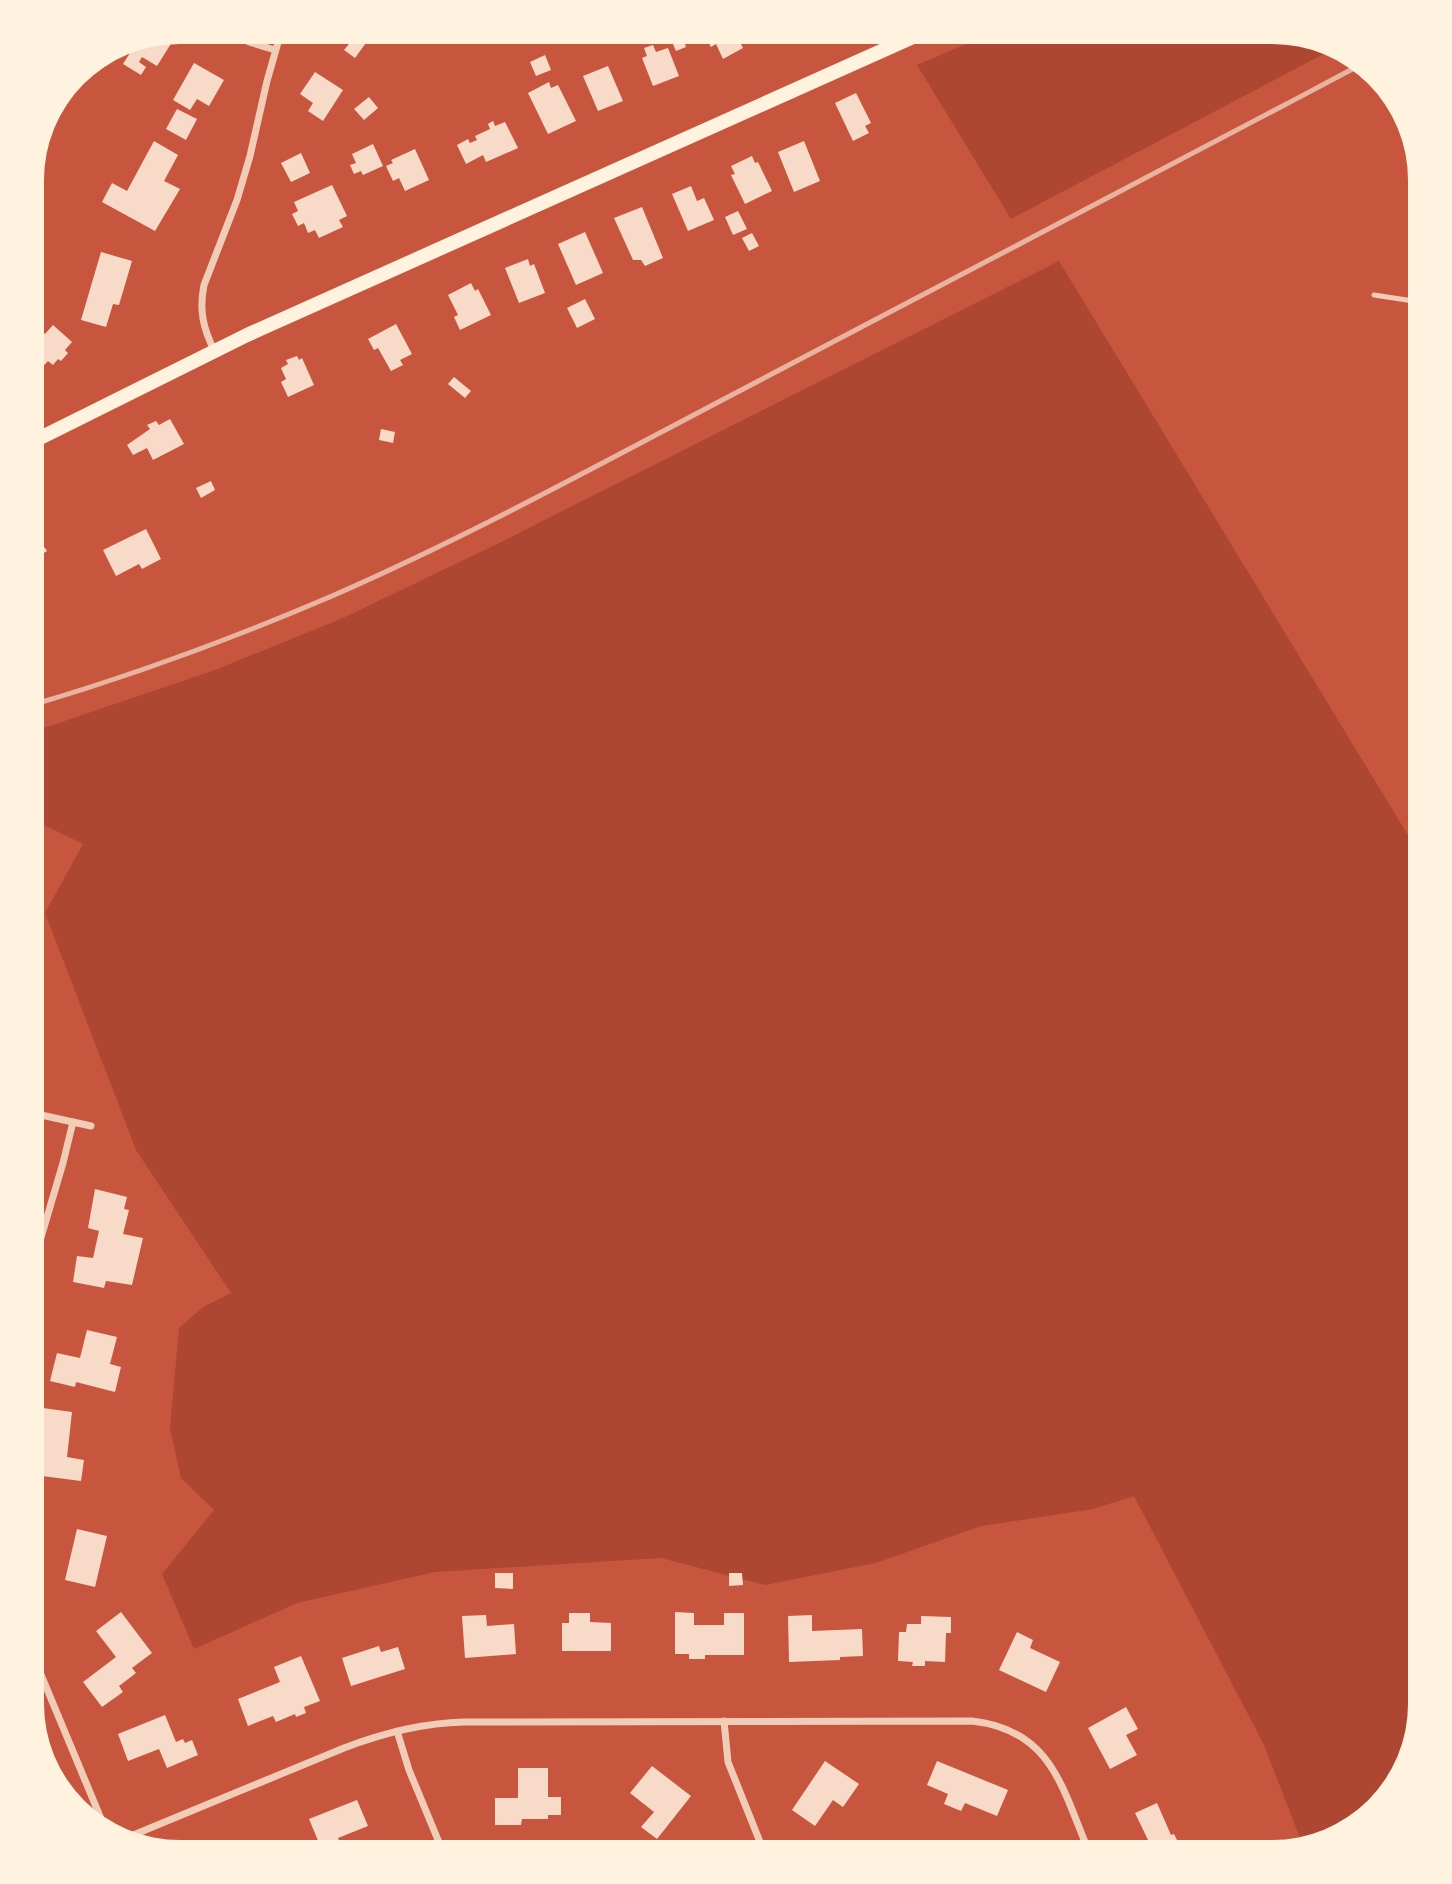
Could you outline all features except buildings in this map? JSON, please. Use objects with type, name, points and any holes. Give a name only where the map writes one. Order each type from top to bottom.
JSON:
[{"type":"main road","points":[[44,436],[214,350],[897,44]]},
{"type":"street","points":[[255,44],[275,50]]},
{"type":"street","points":[[214,350],[203,325],[201,300],[204,285],[243,178],[277,44]]},
{"type":"street","points":[[44,1116],[91,1126]]},
{"type":"street","points":[[44,1227],[73,1122]]},
{"type":"street","points":[[44,1682],[99,1813]]},
{"type":"street","points":[[724,1721],[727,1762],[759,1840]]},
{"type":"street","points":[[137,1833],[344,1748],[397,1731],[456,1722],[972,1721],[997,1725],[1021,1735],[1047,1760],[1059,1780],[1084,1840]]},
{"type":"street","points":[[397,1731],[409,1770],[438,1840]]},
{"type":"lane","points":[[1374,295],[1408,300]]},
{"type":"shaded area","points":[[966,44],[1281,44],[1324,54],[1011,219],[917,65]]},
{"type":"shaded area","points":[[1059,261],[1408,835],[1407,1722],[1401,1748],[1385,1780],[1362,1806],[1348,1817],[1316,1833],[1300,1837],[1264,1745],[1134,1496],[1093,1509],[981,1526],[876,1563],[765,1585],[661,1558],[435,1572],[297,1603],[194,1649],[162,1574],[214,1510],[181,1478],[170,1428],[179,1328],[203,1307],[231,1293],[136,1150],[45,913],[83,844],[44,825],[44,728],[215,670],[343,618],[495,545]]},
{"type":"railway","points":[[44,701],[258,627],[438,547],[594,468],[1351,70]]}]
